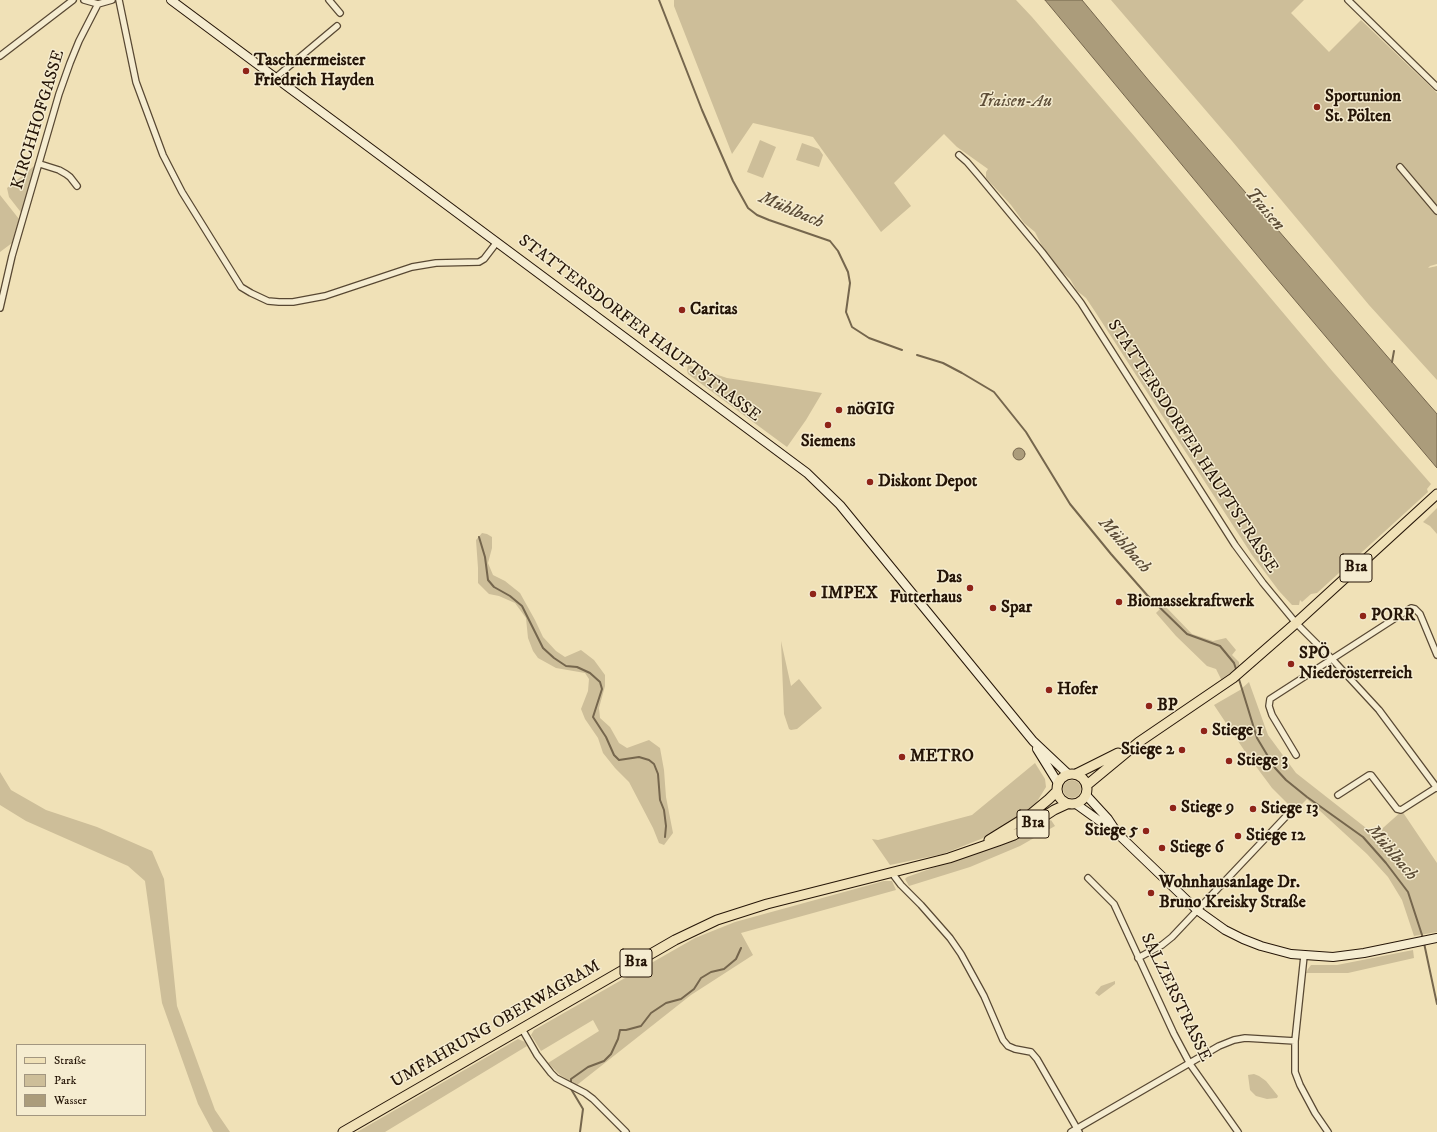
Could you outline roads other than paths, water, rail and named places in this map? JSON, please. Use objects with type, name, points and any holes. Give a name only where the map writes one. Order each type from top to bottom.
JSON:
[{"type":"main road","name":"STATTERSDORFER HAUPTSTRASSE","points":[[172,0],[807,473],[840,505],[1033,741],[1072,774]]},
{"type":"main road","name":"B1a","points":[[1087,785],[1139,742],[1232,678],[1437,494]]},
{"type":"main road","name":"STATTERSDORFER HAUPTSTRASSE","points":[[1033,741],[1040,756],[1053,772],[1058,787]]},
{"type":"main road","name":"B1a","points":[[997,839],[1049,799],[1064,776],[1072,774],[1139,742]]},
{"type":"main road","points":[[1072,774],[1082,778],[1087,785],[1086,795],[1108,819],[1119,834],[1197,910],[1225,930],[1243,939],[1277,952],[1304,956],[1341,956],[1436,939]]},
{"type":"main road","name":"B1a","points":[[1058,787],[1060,799],[1071,804]]},
{"type":"main road","name":"B1a","points":[[892,873],[949,858],[1025,829],[1046,814],[1083,799],[1086,795]]},
{"type":"main road","points":[[1071,804],[1119,834]]},
{"type":"main road","name":"UMFAHRUNG OBERWAGRAM","points":[[343,1132],[675,940],[717,920],[767,904],[892,873]]},
{"type":"street","points":[[0,56],[73,0]]},
{"type":"street","points":[[84,0],[98,4],[112,0]]},
{"type":"street","points":[[119,0],[136,82],[163,155],[182,192],[241,287],[268,301],[293,302],[325,296],[412,267],[436,263],[479,262],[484,259],[497,242]]},
{"type":"street","points":[[329,0],[340,13]]},
{"type":"street","points":[[1348,0],[1437,87]]},
{"type":"street","name":"KIRCHHOFGASSE","points":[[0,308],[12,256],[40,164],[59,94],[79,41],[98,4]]},
{"type":"street","points":[[275,78],[337,26]]},
{"type":"street","name":"STATTERSDORFER HAUPTSTRASSE","points":[[959,155],[979,176],[1042,252],[1081,303],[1235,545],[1263,583],[1296,622],[1379,710],[1437,787]]},
{"type":"street","points":[[40,164],[59,170],[70,176],[77,186]]},
{"type":"street","points":[[1400,167],[1437,211]]},
{"type":"street","points":[[1296,755],[1272,715],[1269,706],[1270,699],[1411,608],[1415,609],[1420,614],[1437,655]]},
{"type":"street","points":[[1338,795],[1371,775],[1397,809],[1401,810],[1437,787]]},
{"type":"street","points":[[1138,958],[1162,945],[1172,936],[1292,809]]},
{"type":"street","points":[[892,873],[901,885],[950,938],[961,954],[984,996],[1003,1040],[1008,1046],[1031,1052],[1037,1059],[1078,1130]]},
{"type":"street","name":"SALZERSTRASSE","points":[[1088,878],[1114,904],[1174,1034],[1190,1064],[1238,1132]]},
{"type":"street","points":[[1304,956],[1295,1041],[1295,1072],[1300,1085],[1315,1113],[1328,1132]]},
{"type":"street","points":[[522,1029],[546,1068],[556,1078],[593,1099],[626,1132]]},
{"type":"street","points":[[1071,1132],[1078,1130],[1219,1046],[1234,1040],[1245,1038],[1295,1041]]},
{"type":"water","name":"Traisen","points":[[1045,0],[1082,0],[1150,82],[1437,414],[1437,468],[1271,272]]},
{"type":"water","points":[[1017,448],[1021,448],[1025,454],[1021,460],[1017,460],[1013,456],[1013,452]]},
{"type":"waterway","name":"Mühlbach","points":[[659,0],[702,110],[733,181],[748,208],[757,215],[769,220],[830,241],[838,251],[848,272],[850,283],[846,312],[852,327],[869,338],[902,350]]},
{"type":"waterway","points":[[1392,362],[1394,351]]},
{"type":"waterway","name":"Mühlbach","points":[[917,355],[943,363],[994,392],[1026,432],[1070,504],[1111,554],[1147,595],[1187,634],[1220,646],[1234,663],[1237,672]]},
{"type":"waterway","points":[[479,537],[485,557],[488,580],[494,587],[510,596],[522,606],[543,648],[566,666],[577,667],[590,673],[600,682],[602,689],[593,717],[606,737],[614,755],[619,760],[639,757],[649,760],[654,764],[658,774],[660,800],[664,810],[666,826],[665,837]]},
{"type":"waterway","name":"Mühlbach","points":[[1238,676],[1257,738],[1275,768],[1286,780],[1307,797],[1363,837],[1386,863],[1408,892],[1423,938]]},
{"type":"waterway","name":"Mühlbach","points":[[1424,943],[1437,1004]]},
{"type":"waterway","points":[[580,1132],[583,1109],[571,1089],[571,1079],[588,1067],[604,1061],[611,1054],[618,1039],[620,1030],[641,1026],[651,1013],[666,1003],[681,999],[694,989],[701,978],[711,972],[724,969],[736,959],[741,948]]},
{"type":"place","name":"Taschnermeister Friedrich Hayden","points":[[246,71]]},
{"type":"place","name":"Sportunion St. Pölten","points":[[1317,107]]},
{"type":"place","name":"Caritas","points":[[682,310]]},
{"type":"place","name":"nöGIG","points":[[839,410]]},
{"type":"place","name":"Siemens","points":[[828,425]]},
{"type":"place","name":"Diskont Depot","points":[[870,482]]},
{"type":"place","name":"Das Futterhaus","points":[[970,588]]},
{"type":"place","name":"IMPEX","points":[[813,594]]},
{"type":"place","name":"Biomassekraftwerk","points":[[1119,602]]},
{"type":"place","name":"Spar","points":[[993,608]]},
{"type":"place","name":"PORR","points":[[1363,616]]},
{"type":"place","name":"SPÖ Niederösterreich","points":[[1291,664]]},
{"type":"place","name":"Hofer","points":[[1049,690]]},
{"type":"place","name":"BP","points":[[1149,706]]},
{"type":"place","name":"Stiege 1","points":[[1204,731]]},
{"type":"place","name":"Stiege 2","points":[[1182,750]]},
{"type":"place","name":"METRO","points":[[902,757]]},
{"type":"place","name":"Stiege 3","points":[[1229,761]]},
{"type":"place","name":"Stiege 9","points":[[1173,808]]},
{"type":"place","name":"Stiege 13","points":[[1253,809]]},
{"type":"place","name":"Stiege 5","points":[[1146,831]]},
{"type":"place","name":"Stiege 12","points":[[1238,836]]},
{"type":"place","name":"Stiege 6","points":[[1162,848]]},
{"type":"place","name":"Wohnhausanlage Dr. Bruno Kreisky Straße","points":[[1151,893]]},
{"type":"park label","name":"Traisen-Au","points":[[1015,102]]}]
